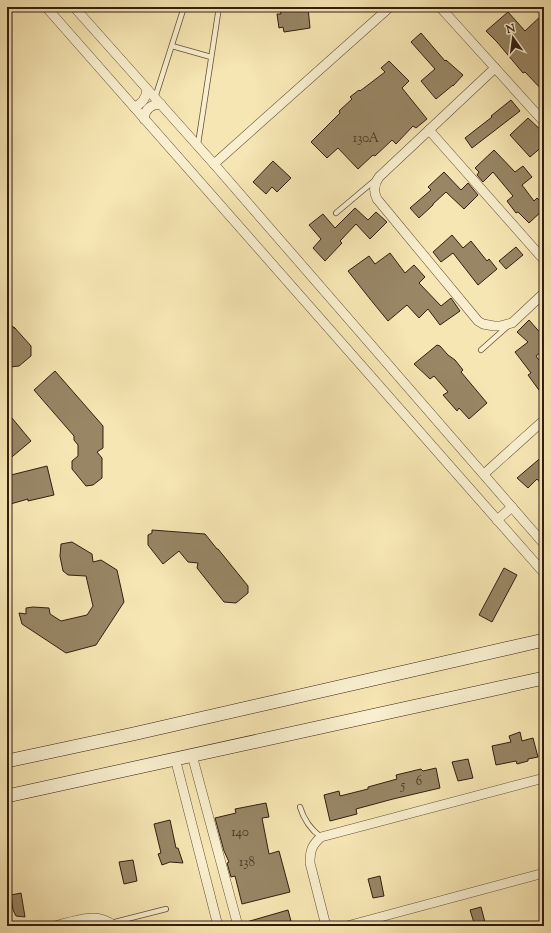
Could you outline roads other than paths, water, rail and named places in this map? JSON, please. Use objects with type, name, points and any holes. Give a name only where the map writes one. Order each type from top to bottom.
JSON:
[{"type":"street","points":[[46,7],[544,573]]},
{"type":"street","points":[[74,7],[214,164],[544,544]]},
{"type":"street","points":[[214,164],[390,7]]},
{"type":"street","points":[[440,7],[544,122]]},
{"type":"street","points":[[495,68],[376,180],[374,189],[375,194],[377,199],[478,321],[483,324],[500,326],[512,323],[544,294]]},
{"type":"street","points":[[134,107],[142,102],[147,94],[147,90]]},
{"type":"street","points":[[144,119],[146,110],[158,101]]},
{"type":"street","points":[[429,130],[544,260]]},
{"type":"street","points":[[484,474],[544,420]]},
{"type":"street","points":[[497,520],[512,506]]},
{"type":"street","points":[[7,761],[544,640]]},
{"type":"street","points":[[7,796],[544,678]]},
{"type":"street","points":[[192,755],[238,926]]},
{"type":"street","points":[[175,758],[218,926]]},
{"type":"street","points":[[326,926],[310,862],[310,853],[312,848],[314,844],[322,837],[544,778]]},
{"type":"street","points":[[346,926],[544,873]]},
{"type":"street","points":[[55,926],[88,917],[97,918],[112,925]]},
{"type":"lane","points":[[158,101],[184,7]]},
{"type":"lane","points":[[197,146],[219,7]]},
{"type":"lane","points":[[172,46],[211,56]]},
{"type":"lane","points":[[336,213],[379,177]]},
{"type":"lane","points":[[481,350],[512,323]]},
{"type":"lane","points":[[300,807],[302,815],[310,828],[322,837]]},
{"type":"lane","points":[[112,925],[166,909]]}]
